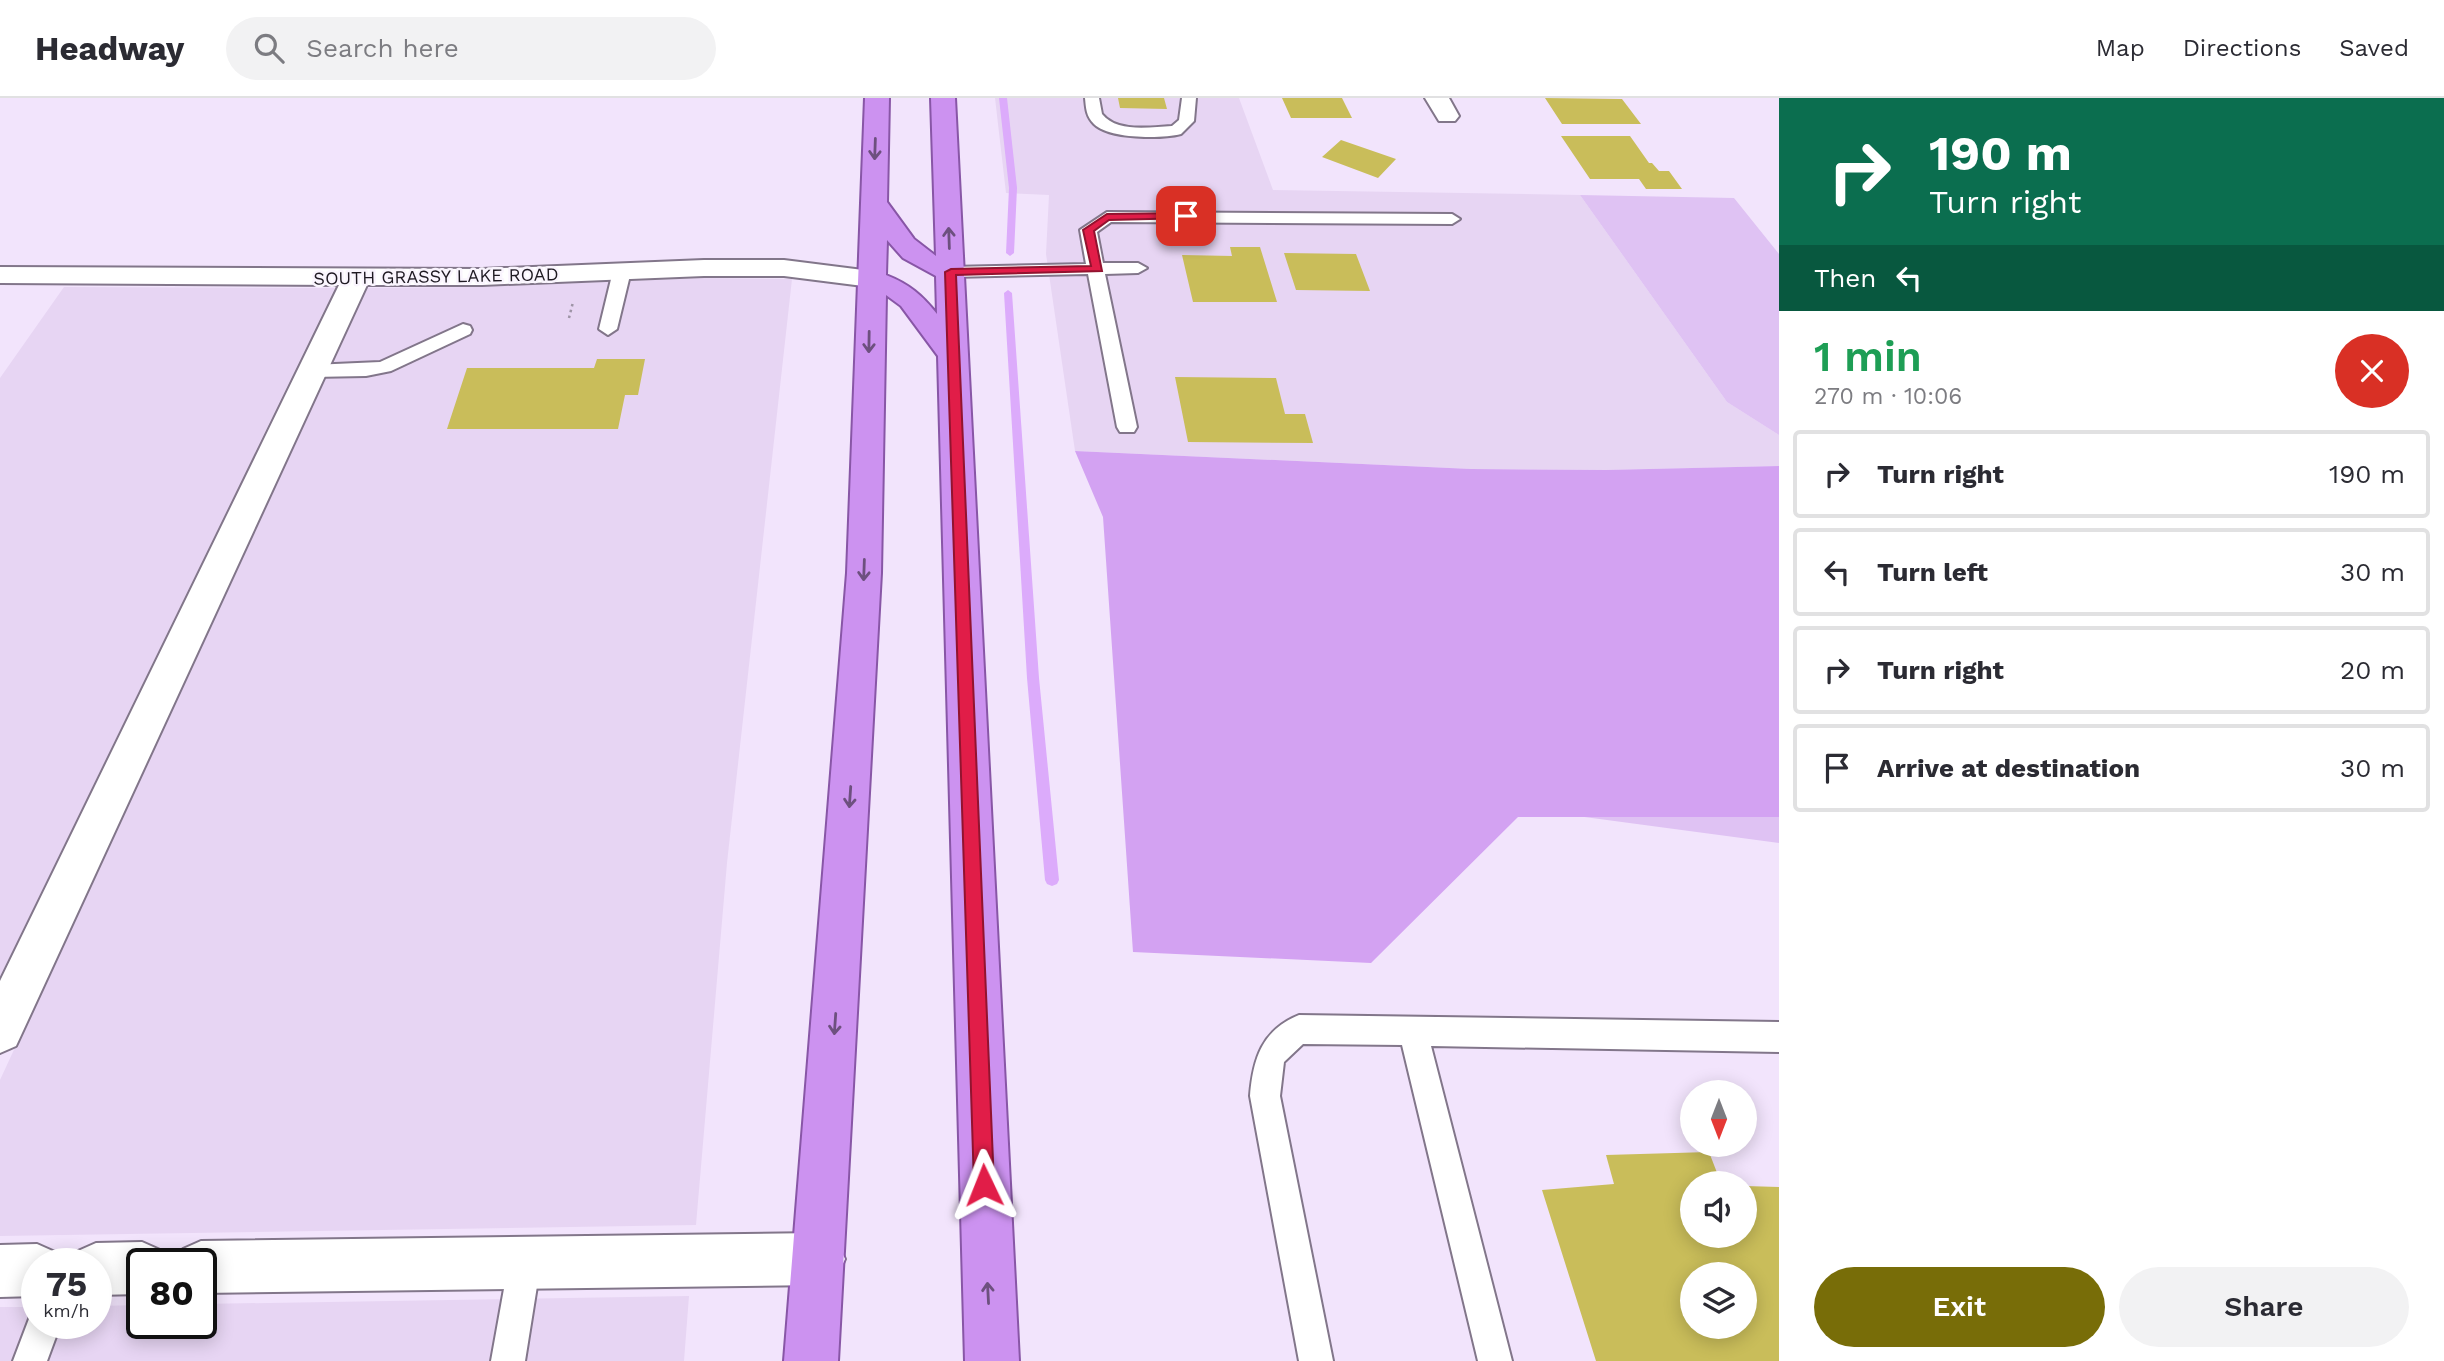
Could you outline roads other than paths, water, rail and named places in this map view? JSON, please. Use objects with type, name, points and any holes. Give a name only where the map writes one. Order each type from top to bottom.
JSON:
[{"type":"highway","points":[[811,1361],[864,573],[877,98]]},
{"type":"highway","points":[[943,98],[992,1361]]},
{"type":"highway","points":[[873,200],[909,253],[926,264],[951,272]]},
{"type":"highway","points":[[871,279],[911,300],[953,355]]},
{"type":"street","name":"SOUTH GRASSY LAKE ROAD","points":[[0,275],[482,277],[785,268],[871,279]]},
{"type":"street","points":[[0,1030],[356,278]]},
{"type":"street","points":[[217,1267],[819,1259]]},
{"type":"street","points":[[0,1270],[21,1270]]},
{"type":"lane","points":[[1092,98],[1095,116],[1101,123],[1121,131],[1176,131],[1186,121],[1189,98]]},
{"type":"lane","points":[[1127,426],[1098,269],[1088,230],[1107,217],[1452,219]]},
{"type":"lane","points":[[951,272],[1138,268]]},
{"type":"lane","points":[[608,329],[622,271]]},
{"type":"lane","points":[[312,371],[384,367],[463,330]]},
{"type":"lane","points":[[1315,1361],[1265,1096],[1268,1059],[1281,1041],[1299,1029],[1779,1037]]},
{"type":"lane","points":[[1413,1031],[1495,1361]]},
{"type":"lane","points":[[508,1361],[525,1261]]},
{"type":"lane","points":[[30,1361],[38,1339]]},
{"type":"waterway","points":[[1003,98],[1013,188],[1010,253]]},
{"type":"waterway","points":[[1008,293],[1033,678],[1052,880]]}]
